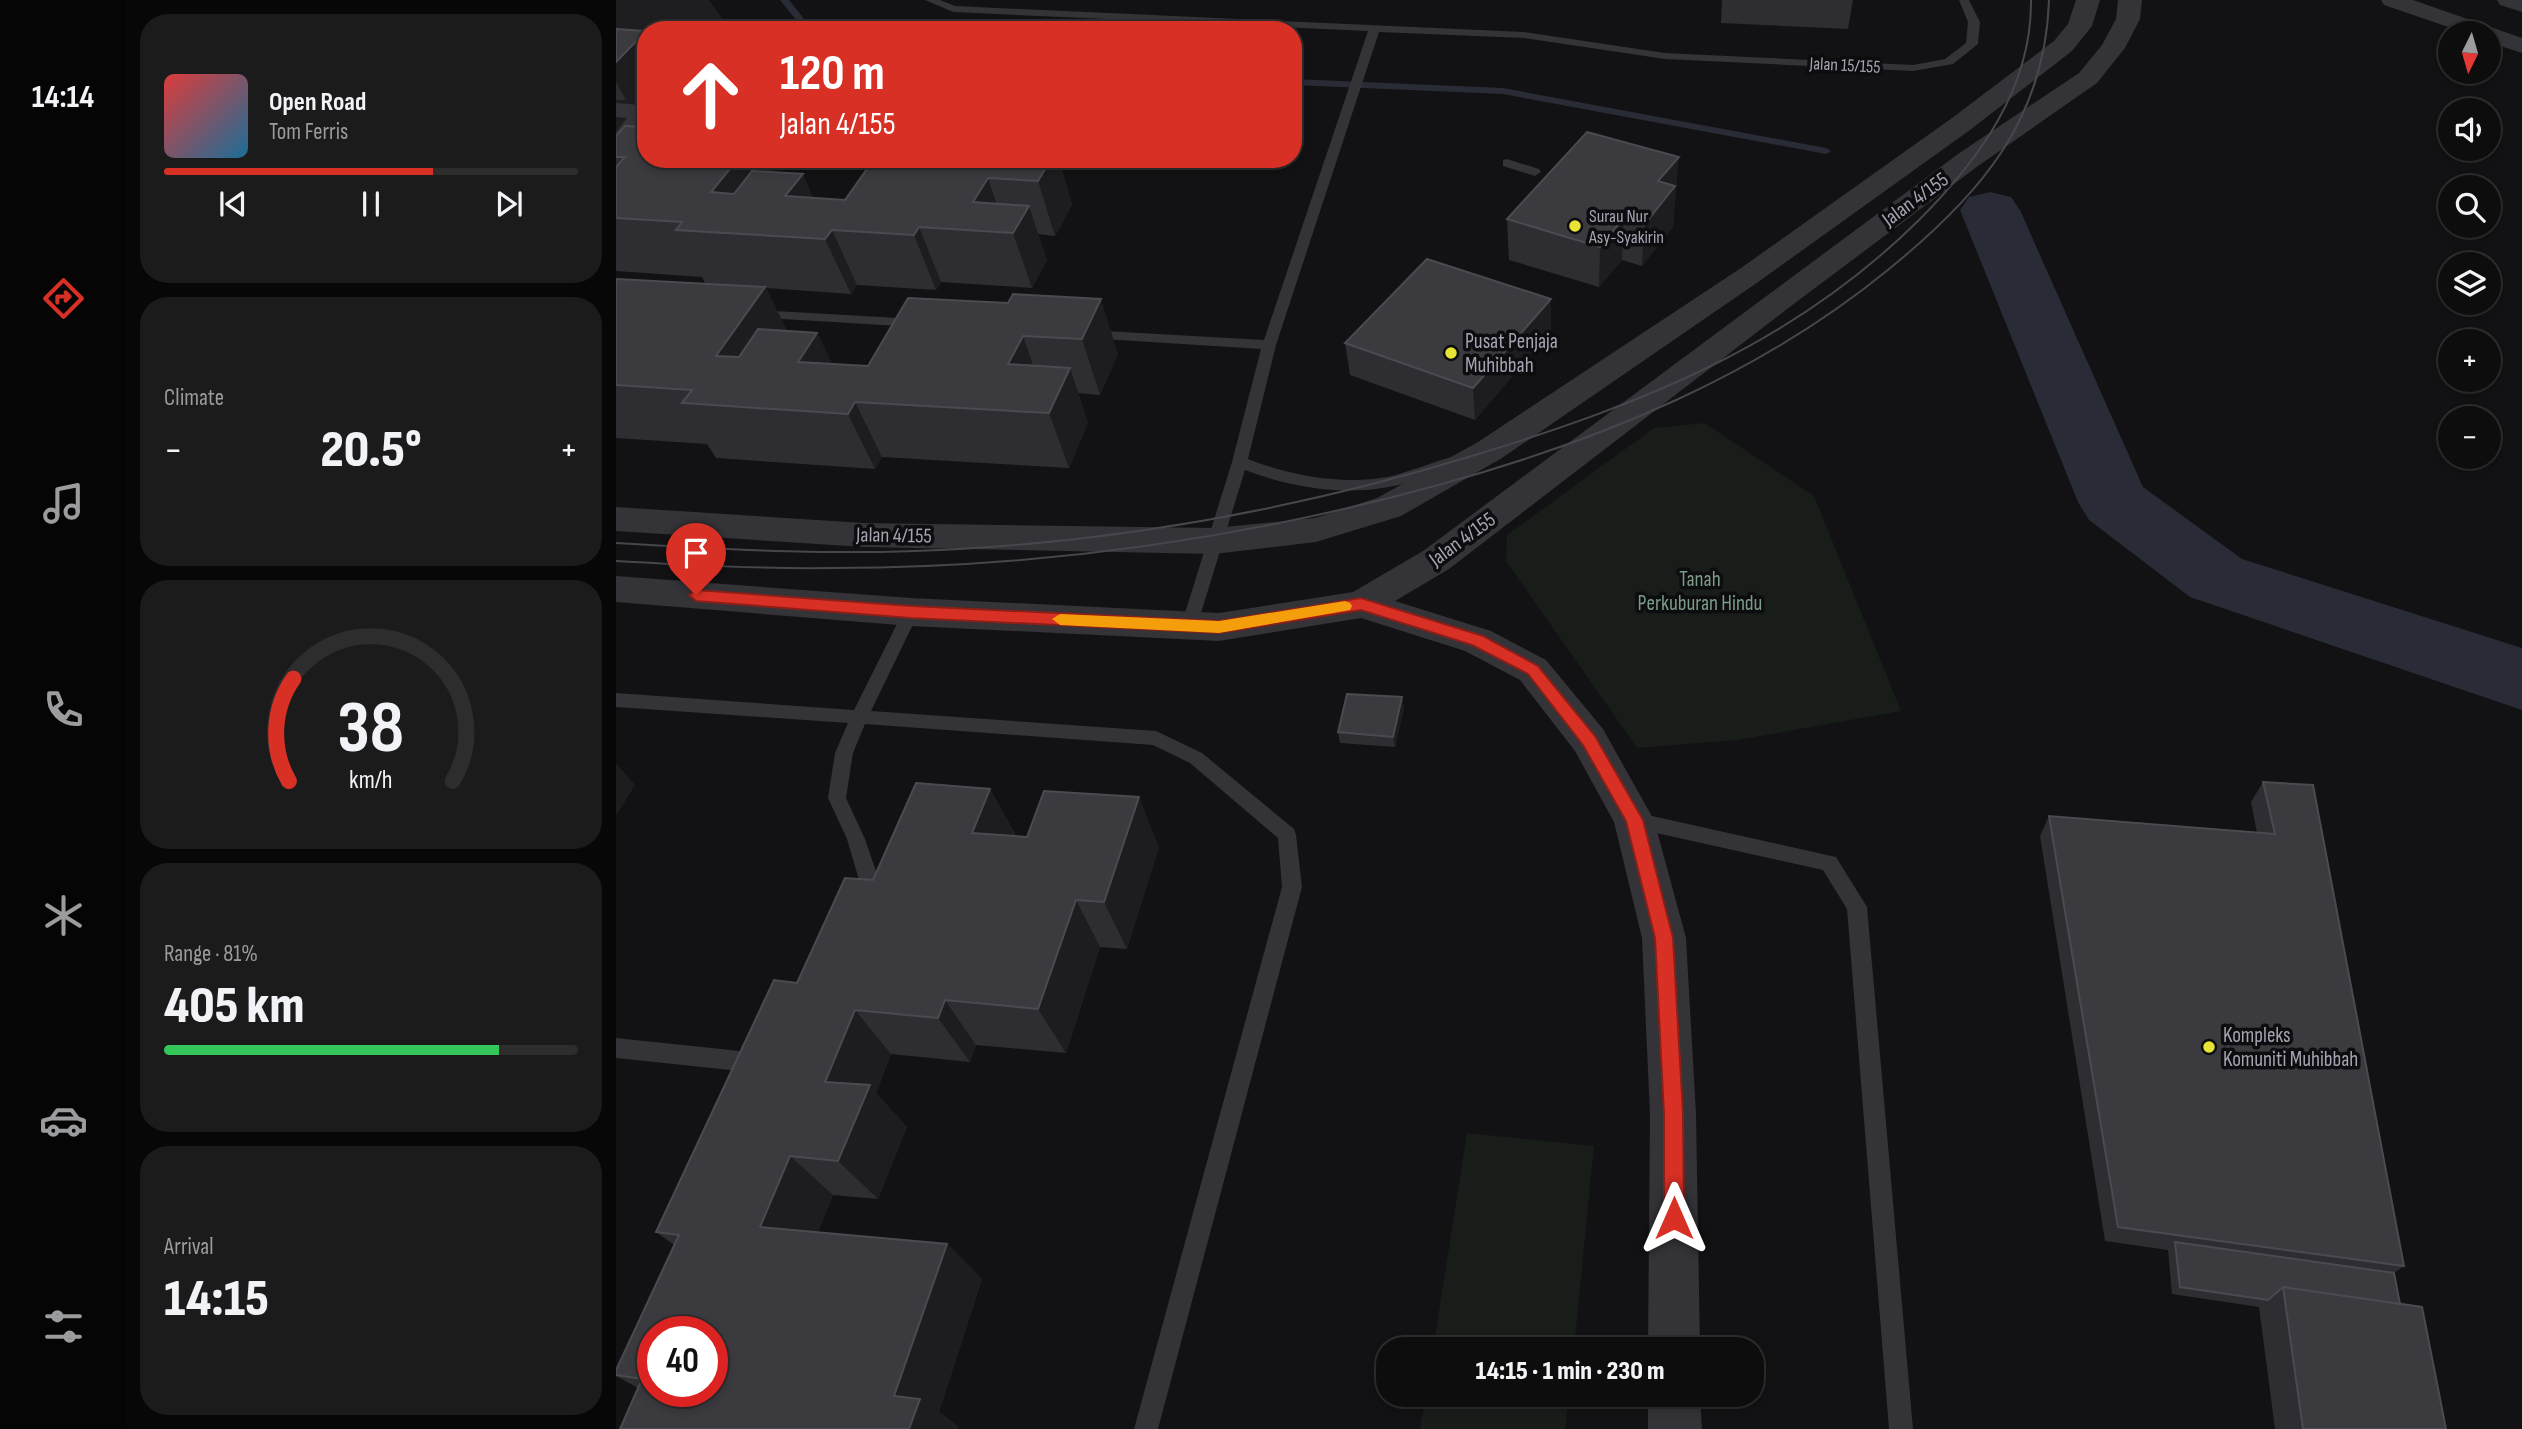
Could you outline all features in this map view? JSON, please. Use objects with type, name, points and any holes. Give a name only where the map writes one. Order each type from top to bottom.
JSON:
[{"type":"street","name":"Jalan 4/155","points":[[616,519],[864,535],[1214,541],[1315,530],[1390,507],[1490,450],[1751,274],[1961,124],[2063,46],[2080,26],[2088,0]]},
{"type":"street","name":"Jalan 4/155","points":[[616,589],[911,612],[1219,627],[1361,604],[1436,560],[1827,264],[1968,160],[2088,78],[2113,48],[2128,19],[2130,0]]},
{"type":"street","points":[[2392,0],[2451,21]]},
{"type":"street","points":[[2508,0],[2522,5]]},
{"type":"street","points":[[2501,39],[2522,46]]},
{"type":"street","points":[[616,110],[637,114]]},
{"type":"street","points":[[616,146],[637,124]]},
{"type":"street","points":[[1361,604],[1478,640],[1533,670],[1589,740],[1634,820],[1664,938],[1673,1114],[1674,1337]]},
{"type":"street","points":[[1675,1407],[1675,1429]]},
{"type":"lane","name":"Jalan 15/155","points":[[930,0],[953,9],[1206,21]]},
{"type":"lane","name":"Jalan 15/155","points":[[1302,26],[1524,35],[1665,56],[1913,68],[1949,62],[1972,44],[1974,22],[1964,0]]},
{"type":"lane","points":[[1189,626],[1240,462],[1269,345],[1375,29]]},
{"type":"lane","points":[[1507,163],[1535,172]]},
{"type":"lane","points":[[739,313],[928,324]]},
{"type":"lane","points":[[1074,333],[1269,345]]},
{"type":"lane","points":[[1240,462],[1281,478],[1336,484],[1388,482],[1490,450]]},
{"type":"lane","points":[[856,920],[869,880],[856,839],[837,798],[844,752],[911,612]]},
{"type":"lane","points":[[616,700],[1156,738],[1196,758],[1287,835],[1292,887],[1146,1429]]},
{"type":"lane","points":[[1634,820],[1829,863],[1857,907],[1901,1429]]},
{"type":"lane","points":[[616,1048],[777,1065]]},
{"type":"shaded area","points":[[616,0],[709,0],[724,21],[637,21],[637,145],[616,169]]},
{"type":"green space","name":"Tanah Perkuburan Hindu","points":[[1705,423],[1814,496],[1901,711],[1738,740],[1637,748],[1506,561],[1507,535],[1654,428]]},
{"type":"green space","points":[[1467,1133],[1594,1146],[1575,1337],[1435,1337]]},
{"type":"green space","points":[[1424,1407],[1568,1407],[1565,1429],[1420,1429]]},
{"type":"building","points":[[616,29],[637,30],[637,40],[616,62]]},
{"type":"building","points":[[625,126],[637,127],[637,168],[731,168],[711,192],[734,194],[752,171],[803,174],[785,196],[845,200],[868,168],[1046,168],[1038,181],[988,178],[973,202],[1029,206],[1013,233],[919,227],[914,235],[832,230],[825,239],[676,230],[682,222],[616,218],[616,167],[625,157],[616,157],[616,136]]},
{"type":"building","points":[[1587,132],[1679,157],[1658,181],[1675,186],[1644,225],[1623,219],[1600,247],[1507,219]]},
{"type":"building","points":[[1427,259],[1551,299],[1473,388],[1345,343]]},
{"type":"building","points":[[617,279],[765,287],[716,356],[739,357],[758,329],[817,333],[798,362],[868,366],[908,298],[1008,303],[1013,294],[1101,299],[1082,339],[1023,336],[1008,364],[1070,368],[1049,413],[855,402],[848,414],[682,403],[692,390],[616,385]]},
{"type":"building","points":[[1347,694],[1402,697],[1393,737],[1338,732]]},
{"type":"building","name":"Kompleks Komuniti Muhibbah","points":[[2263,782],[2313,785],[2404,1266],[2118,1227],[2049,816],[2275,834]]},
{"type":"building","points":[[916,783],[990,789],[972,833],[1027,837],[1044,791],[1139,797],[1104,902],[1076,900],[1038,1009],[945,1000],[938,1018],[855,1010],[825,1082],[870,1085],[838,1161],[790,1156],[760,1227],[947,1244],[894,1396],[920,1399],[909,1429],[620,1429],[637,1390],[637,1407],[728,1407],[728,1316],[641,1316],[679,1235],[656,1232],[774,980],[797,983],[845,878],[873,880]]},
{"type":"building","points":[[2175,1242],[2394,1273],[2400,1304],[2283,1287],[2268,1300],[2180,1287]]},
{"type":"building","points":[[2283,1287],[2422,1307],[2446,1429],[2303,1429]]},
{"type":"building","points":[[637,1325],[637,1378],[616,1375]]},
{"type":"waterway","points":[[784,0],[802,21]]},
{"type":"waterway","points":[[1302,82],[1503,91],[1826,151]]},
{"type":"waterway","points":[[1990,210],[2114,502],[2216,578],[2522,679]]},
{"type":"tram line","points":[[616,543],[745,550],[874,552],[960,549],[1091,537],[1220,517],[1349,490],[1475,455],[1597,414],[1656,391],[1767,336],[1820,302],[1871,264],[1919,220],[1962,173],[1998,120],[2022,63],[2029,32],[2031,0]]},
{"type":"tram line","points":[[616,561],[778,568],[910,567],[987,563],[1140,547],[1292,520],[1442,484],[1561,447],[1619,425],[1677,400],[1787,341],[1839,307],[1889,269],[1951,213],[1978,184],[2020,119],[2035,83],[2045,43],[2049,0]]},
{"type":"slow traffic","points":[[1060,619],[1219,627],[1345,606]]},
{"type":"place","name":"Surau Nur Asy-Syakirin","points":[[1575,226]]},
{"type":"place","name":"Pusat Penjaja Muhibbah","points":[[1451,353]]},
{"type":"place","name":"Kompleks Komuniti Muhibbah","points":[[2209,1047]]},
{"type":"route","points":[[696,595],[911,612],[1219,627],[1361,604],[1478,640],[1533,670],[1589,740],[1634,820],[1664,938],[1673,1114],[1674,1218]]}]
